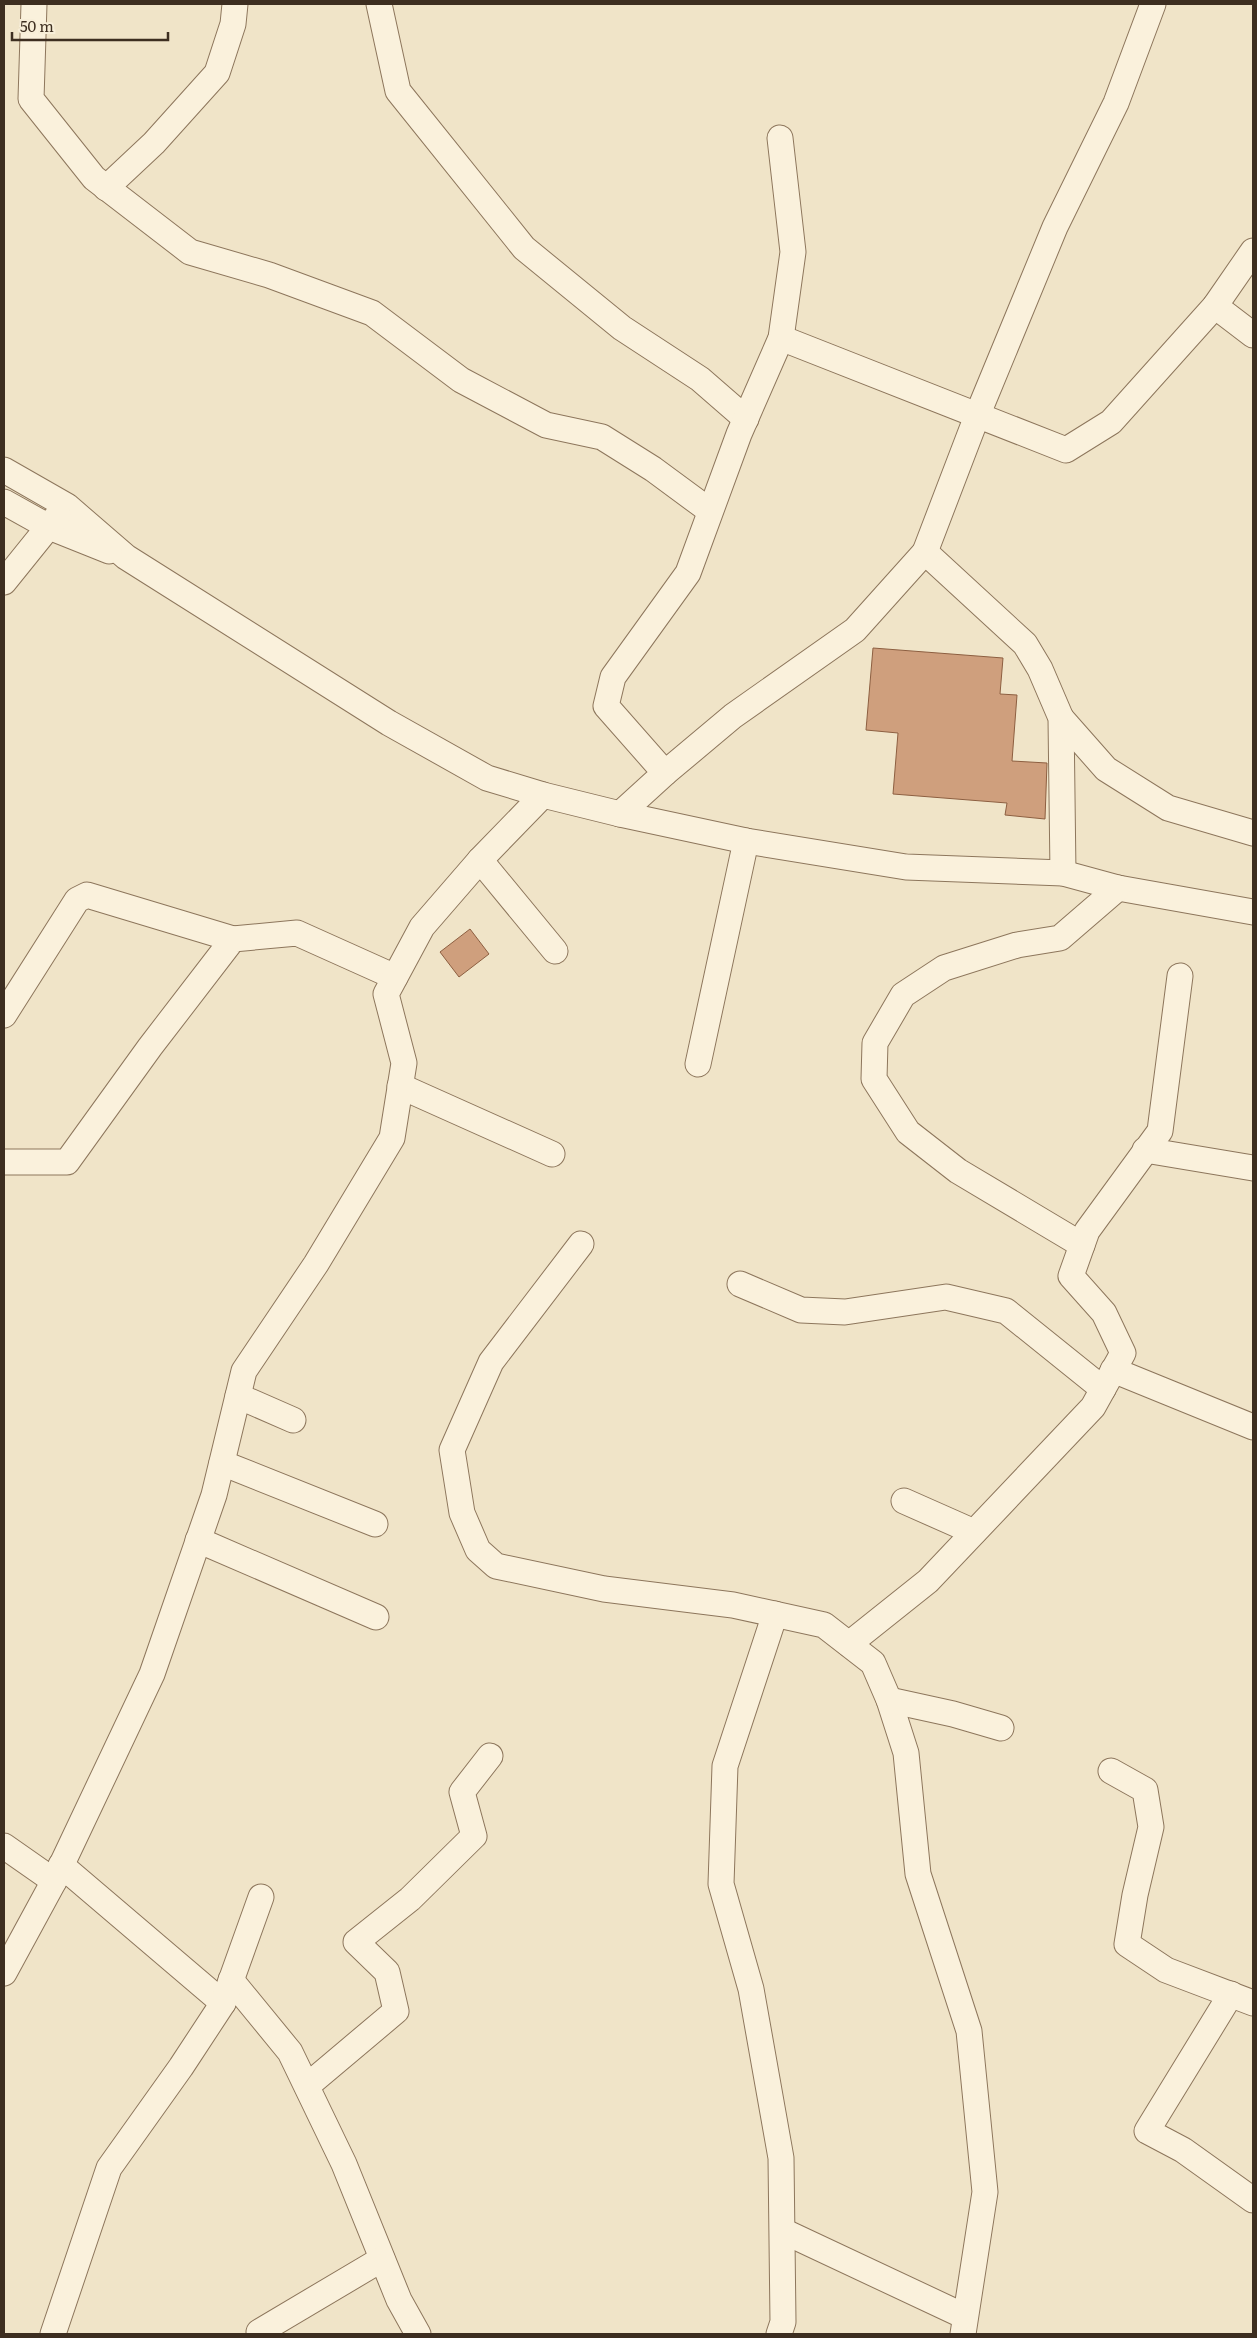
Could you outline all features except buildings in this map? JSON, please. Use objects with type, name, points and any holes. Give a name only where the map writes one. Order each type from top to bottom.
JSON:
[{"type":"street","points":[[34,4],[31,99],[94,178],[190,252],[269,275],[372,313],[461,380],[546,425],[602,437],[653,469],[710,512]]},
{"type":"street","points":[[106,188],[154,143],[217,73],[233,24],[236,4]]},
{"type":"street","points":[[379,4],[398,91],[524,248],[622,328],[700,379],[746,419]]},
{"type":"street","points":[[620,814],[733,716],[855,630],[924,552],[977,416],[1055,227],[1116,103],[1153,4]]},
{"type":"street","points":[[665,773],[606,706],[613,677],[688,573],[746,419],[781,338],[793,252],[780,138]]},
{"type":"street","points":[[781,338],[1066,450],[1111,422],[1215,306],[1253,251]]},
{"type":"street","points":[[1215,306],[1253,335]]},
{"type":"street","points":[[4,470],[67,506],[126,557],[389,723],[487,778],[543,795],[620,814],[746,841],[906,867],[1063,874],[1118,888],[1253,912]]},
{"type":"street","points":[[4,502],[48,527],[126,557]]},
{"type":"street","points":[[4,582],[67,506]]},
{"type":"street","points":[[924,552],[1025,644],[1040,669],[1061,718],[1106,769],[1168,808],[1253,833]]},
{"type":"street","points":[[1061,718],[1063,874]]},
{"type":"street","points":[[4,1973],[58,1873],[152,1674],[214,1495],[244,1370],[316,1264],[392,1138],[404,1063],[386,994],[422,927],[480,860],[543,795]]},
{"type":"street","points":[[698,1064],[746,841]]},
{"type":"street","points":[[480,860],[555,951]]},
{"type":"street","points":[[1082,1245],[958,1171],[908,1132],[874,1079],[875,1043],[902,995],[944,968],[1018,945],[1060,938],[1118,888]]},
{"type":"street","points":[[4,1015],[77,900],[87,896],[233,939],[297,933],[395,977]]},
{"type":"street","points":[[4,1162],[67,1162],[150,1047],[233,939]]},
{"type":"street","points":[[849,1644],[928,1581],[1093,1407],[1123,1353],[1104,1313],[1071,1276],[1087,1231],[1160,1131],[1180,976]]},
{"type":"street","points":[[400,1086],[552,1154]]},
{"type":"street","points":[[1145,1150],[1253,1168]]},
{"type":"street","points":[[582,1244],[491,1362],[452,1450],[462,1513],[478,1550],[496,1566],[604,1589],[733,1605],[824,1625],[873,1663],[889,1700],[906,1753],[918,1874],[969,2031],[985,2192],[963,2325],[783,2231]]},
{"type":"street","points":[[740,1284],[801,1310],[844,1312],[946,1297],[1006,1311],[1108,1380],[1252,1424]]},
{"type":"street","points":[[238,1396],[293,1420]]},
{"type":"street","points":[[222,1463],[375,1524]]},
{"type":"street","points":[[904,1501],[974,1532]]},
{"type":"street","points":[[198,1540],[376,1617]]},
{"type":"street","points":[[775,1614],[725,1766],[721,1884],[750,1989],[782,2158],[783,2322],[778,2334]]},
{"type":"street","points":[[889,1700],[953,1714],[1001,1728]]},
{"type":"street","points":[[307,2086],[396,2011],[386,1972],[356,1942],[410,1899],[474,1836],[462,1792],[490,1756]]},
{"type":"street","points":[[1111,1771],[1145,1790],[1151,1827],[1135,1895],[1127,1944],[1166,1970],[1242,1999],[1147,2131],[1183,2150],[1253,2200]]},
{"type":"street","points":[[4,1846],[58,1873],[227,1992],[290,2052],[344,2164],[399,2300],[418,2334]]},
{"type":"street","points":[[53,2334],[109,2168],[181,2068],[227,1992],[261,1897]]},
{"type":"street","points":[[259,2332],[382,2258]]}]
